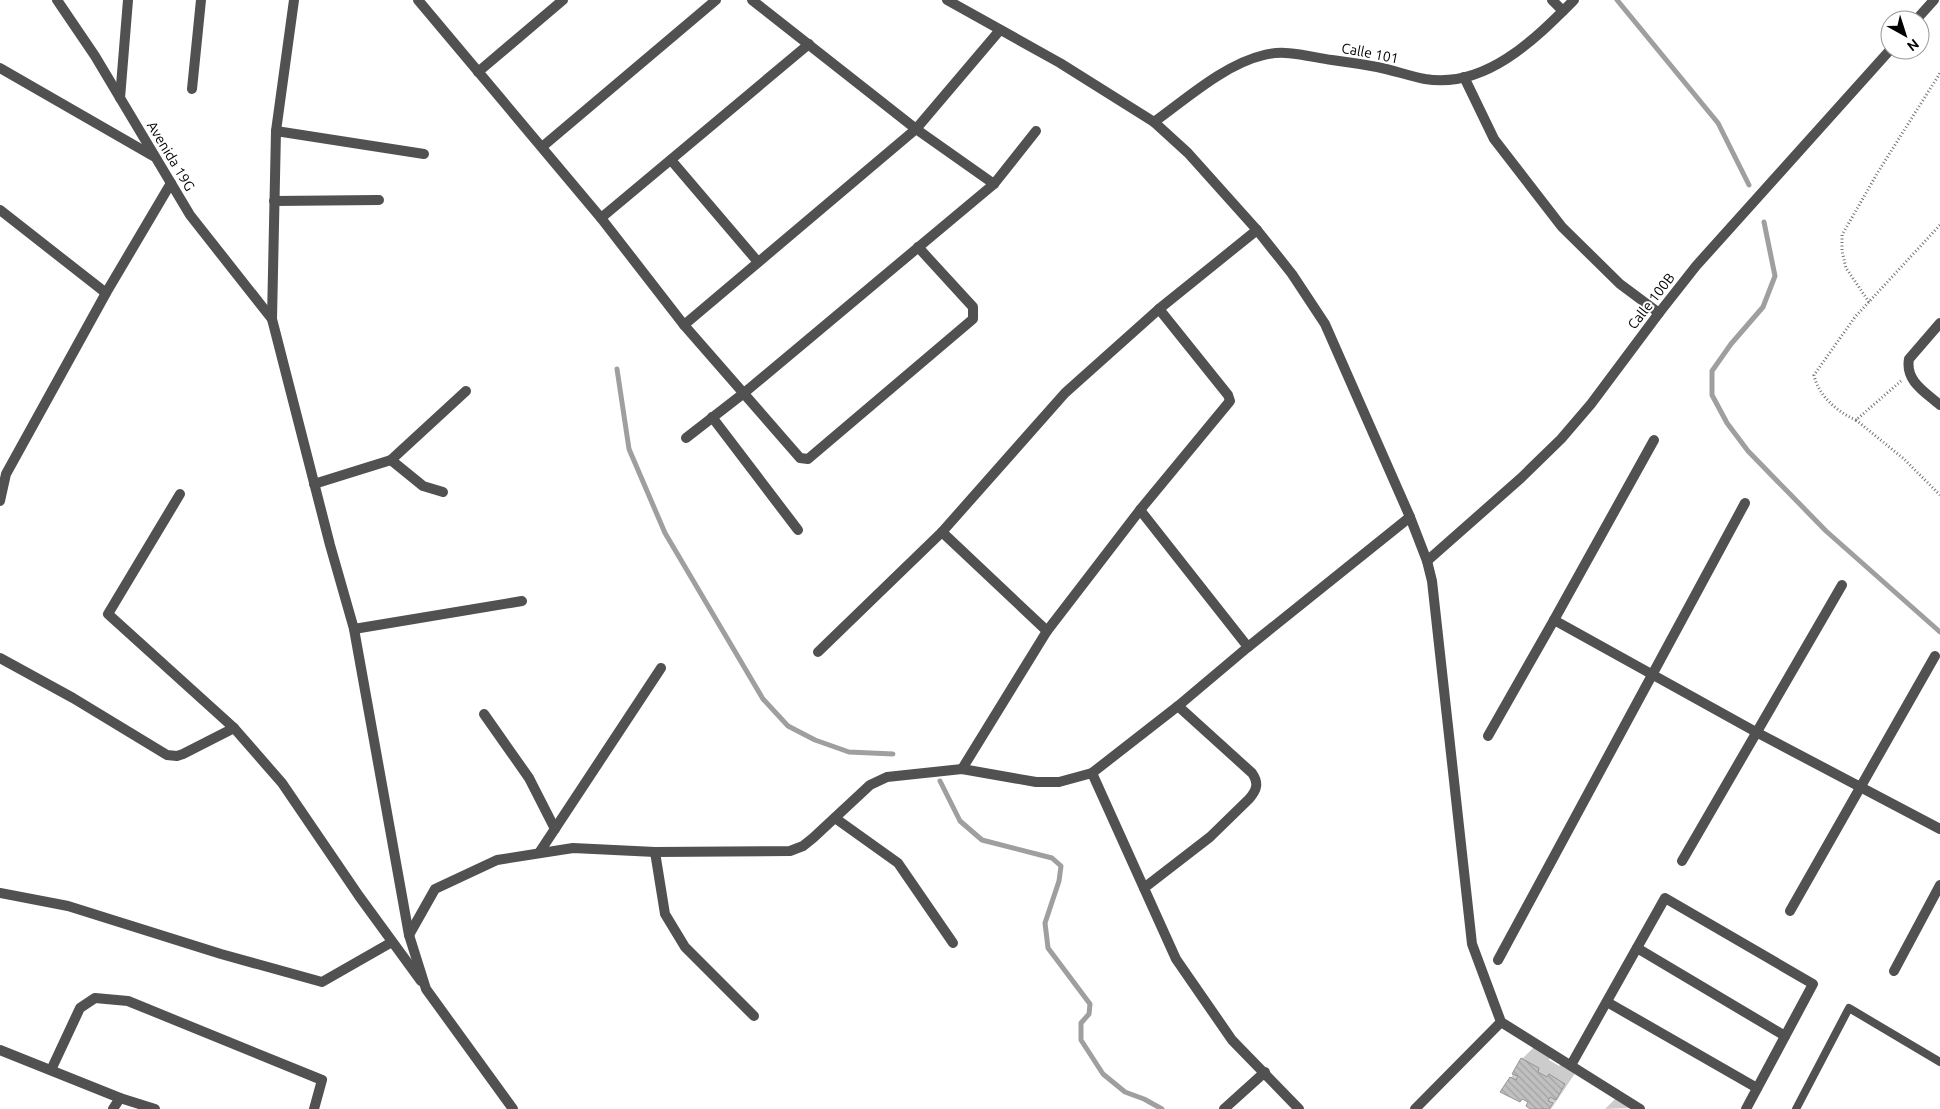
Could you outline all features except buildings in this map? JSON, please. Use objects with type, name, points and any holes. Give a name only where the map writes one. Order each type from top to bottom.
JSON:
[{"type":"street","name":"Avenida 19G","points":[[57,0],[120,98],[190,215],[272,319]]},
{"type":"street","points":[[120,98],[128,0]]},
{"type":"street","points":[[192,89],[201,0]]},
{"type":"street","points":[[294,0],[276,131],[272,319],[314,484],[354,629],[409,935],[426,989]]},
{"type":"street","points":[[418,0],[601,218],[684,325],[800,458],[808,459],[972,319],[973,306],[918,247]]},
{"type":"street","points":[[478,72],[563,0]]},
{"type":"street","points":[[542,147],[716,0]]},
{"type":"street","points":[[752,0],[916,129],[994,184]]},
{"type":"street","points":[[946,0],[958,3],[1000,30],[1060,63],[1154,122],[1188,152],[1257,230],[1292,274],[1325,324],[1410,517],[1427,561],[1432,581],[1472,944],[1501,1022],[1640,1109]]},
{"type":"street","points":[[1552,0],[1563,11]]},
{"type":"street","name":"Calle 101","points":[[1154,122],[1222,74],[1244,61],[1264,54],[1284,52],[1378,67],[1426,79],[1445,80],[1464,77],[1506,59],[1530,42],[1574,0]]},
{"type":"street","points":[[1925,10],[1934,0]]},
{"type":"street","points":[[684,325],[916,129],[1000,30]]},
{"type":"street","points":[[601,218],[809,44]]},
{"type":"street","name":"Calle 100B","points":[[1427,561],[1521,478],[1561,439],[1591,404],[1696,266],[1881,60]]},
{"type":"street","points":[[0,68],[155,156]]},
{"type":"street","points":[[1464,77],[1494,139],[1562,227],[1620,284],[1659,313]]},
{"type":"street","points":[[276,131],[424,154]]},
{"type":"street","points":[[686,438],[744,393],[994,184],[1036,131]]},
{"type":"street","points":[[671,160],[758,262]]},
{"type":"street","points":[[0,501],[6,474],[106,293],[171,183]]},
{"type":"street","points":[[274,201],[379,200]]},
{"type":"street","points":[[0,210],[106,293]]},
{"type":"street","points":[[818,652],[942,532],[1060,398],[1159,309],[1257,230]]},
{"type":"street","points":[[962,769],[1047,631],[1140,510],[1230,401],[1228,395],[1159,309]]},
{"type":"street","points":[[1940,324],[1909,359],[1908,366],[1909,374],[1913,380],[1940,405]]},
{"type":"street","points":[[314,484],[390,460],[466,391]]},
{"type":"street","points":[[712,417],[798,530]]},
{"type":"street","points":[[1488,736],[1654,440]]},
{"type":"street","points":[[390,460],[423,486],[443,492]]},
{"type":"street","points":[[180,494],[108,614],[234,728],[282,782],[392,942],[513,1109]]},
{"type":"street","points":[[1498,960],[1745,503]]},
{"type":"street","points":[[1140,510],[1248,646]]},
{"type":"street","points":[[409,935],[435,889],[497,860],[573,848],[655,852],[790,851],[803,846],[813,838],[870,785],[887,777],[962,769],[1036,782],[1059,782],[1092,772],[1178,706],[1248,646],[1410,517]]},
{"type":"street","points":[[942,532],[1047,631]]},
{"type":"street","points":[[1682,861],[1842,584]]},
{"type":"street","points":[[354,629],[522,601]]},
{"type":"street","points":[[1554,620],[1756,732],[1940,829]]},
{"type":"street","points":[[1790,911],[1936,656]]},
{"type":"street","points":[[0,658],[167,755],[177,756],[183,754],[234,728]]},
{"type":"street","points":[[539,853],[660,668]]},
{"type":"street","points":[[1144,888],[1210,837],[1255,793],[1256,780],[1252,773],[1178,706]]},
{"type":"street","points":[[484,714],[529,778],[555,829]]},
{"type":"street","points":[[1092,772],[1176,959],[1232,1040],[1299,1109]]},
{"type":"street","points":[[835,818],[898,863],[953,943]]},
{"type":"street","points":[[655,852],[664,914],[685,947],[754,1016]]},
{"type":"street","points":[[1894,971],[1940,885]]},
{"type":"street","points":[[0,893],[68,906],[220,954],[322,982],[392,942]]},
{"type":"street","points":[[1571,1066],[1665,898],[1814,984],[1746,1109]]},
{"type":"street","points":[[1637,948],[1785,1036]]},
{"type":"street","points":[[51,1070],[80,1008],[95,998],[128,1001],[322,1080],[314,1109]]},
{"type":"street","points":[[1607,1002],[1757,1088]]},
{"type":"street","points":[[1414,1109],[1501,1022]]},
{"type":"street","points":[[0,1050],[120,1098],[155,1109]]},
{"type":"street","points":[[1224,1109],[1265,1072]]},
{"type":"street","points":[[113,1109],[120,1098]]},
{"type":"lane","points":[[1796,1109],[1849,1008],[1940,1062]]},
{"type":"path","points":[[1870,302],[1846,268],[1842,251],[1842,235],[1878,172],[1940,73]]},
{"type":"path","points":[[1940,225],[1855,317],[1814,375],[1816,384],[1824,396],[1844,415],[1856,420],[1904,459],[1940,494]]},
{"type":"path","points":[[1856,420],[1909,374]]},
{"type":"waterway","points":[[1617,0],[1718,123],[1749,185]]},
{"type":"waterway","points":[[1764,222],[1775,276],[1763,307],[1731,344],[1712,371],[1712,395],[1727,423],[1748,451],[1826,531],[1940,632]]},
{"type":"waterway","points":[[617,369],[629,449],[665,533],[763,699],[788,726],[815,740],[849,752],[893,754]]},
{"type":"waterway","points":[[940,781],[960,821],[982,840],[1052,858],[1061,866],[1059,881],[1045,923],[1048,948],[1090,1004],[1089,1014],[1081,1023],[1081,1040],[1103,1074],[1125,1092],[1144,1099],[1162,1109]]}]
